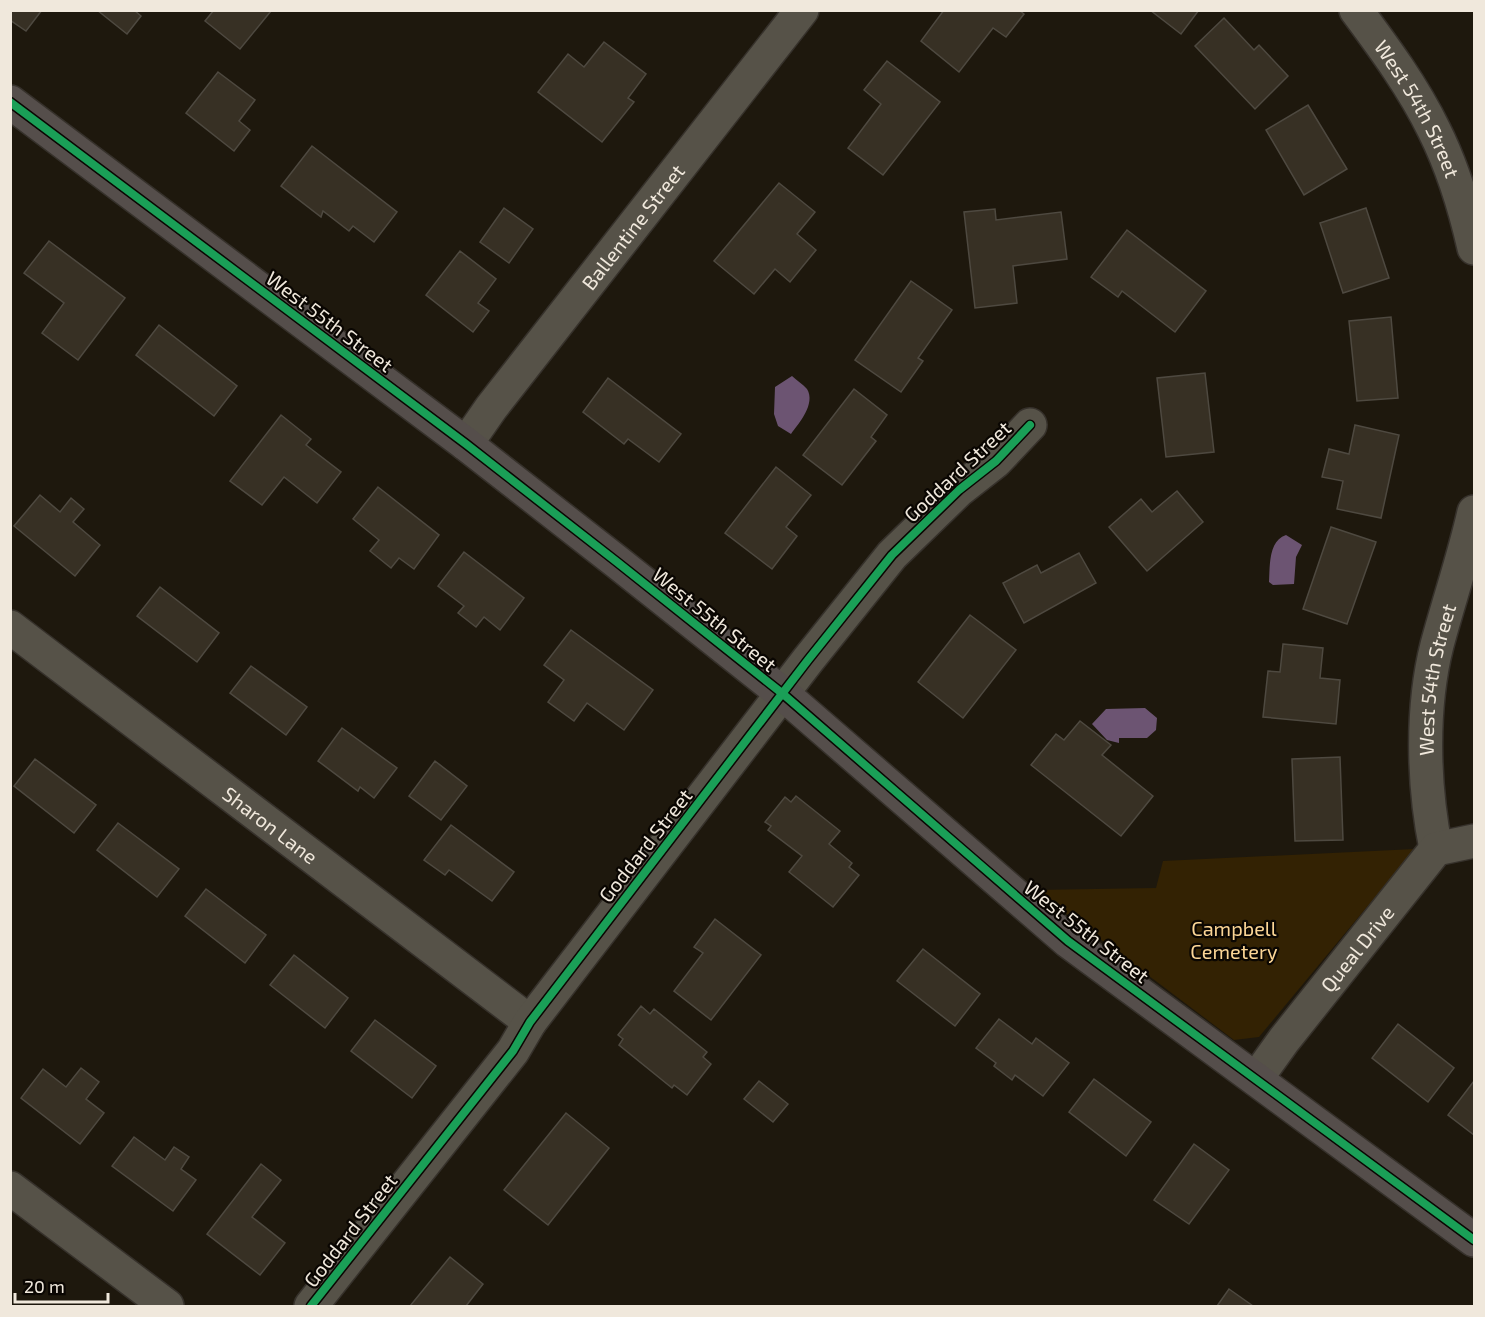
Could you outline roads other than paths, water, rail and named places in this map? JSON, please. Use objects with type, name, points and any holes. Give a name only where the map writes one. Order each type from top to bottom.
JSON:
[{"type":"street","name":"Ballentine Street","points":[[466,444],[505,389],[802,10]]},
{"type":"street","name":"West 54th Street","points":[[1356,10],[1396,63],[1434,130],[1463,201],[1474,248]]},
{"type":"street","name":"West 55th Street","points":[[10,102],[466,444],[783,694],[1068,941],[1474,1240]]},
{"type":"street","name":"Goddard Street","points":[[311,1306],[513,1051],[530,1022],[808,660],[892,555],[959,490],[996,461],[1030,425]]},
{"type":"street","name":"West 54th Street","points":[[1436,849],[1429,809],[1425,723],[1437,647],[1474,512]]},
{"type":"street","name":"Sharon Lane","points":[[10,627],[530,1022]]},
{"type":"street","points":[[1436,849],[1474,841]]},
{"type":"street","name":"Queal Drive","points":[[1256,1079],[1284,1040],[1436,849]]},
{"type":"street","points":[[10,1188],[167,1306]]},
{"type":"park label","name":"Campbell Cemetery","points":[[1234,940]]}]
